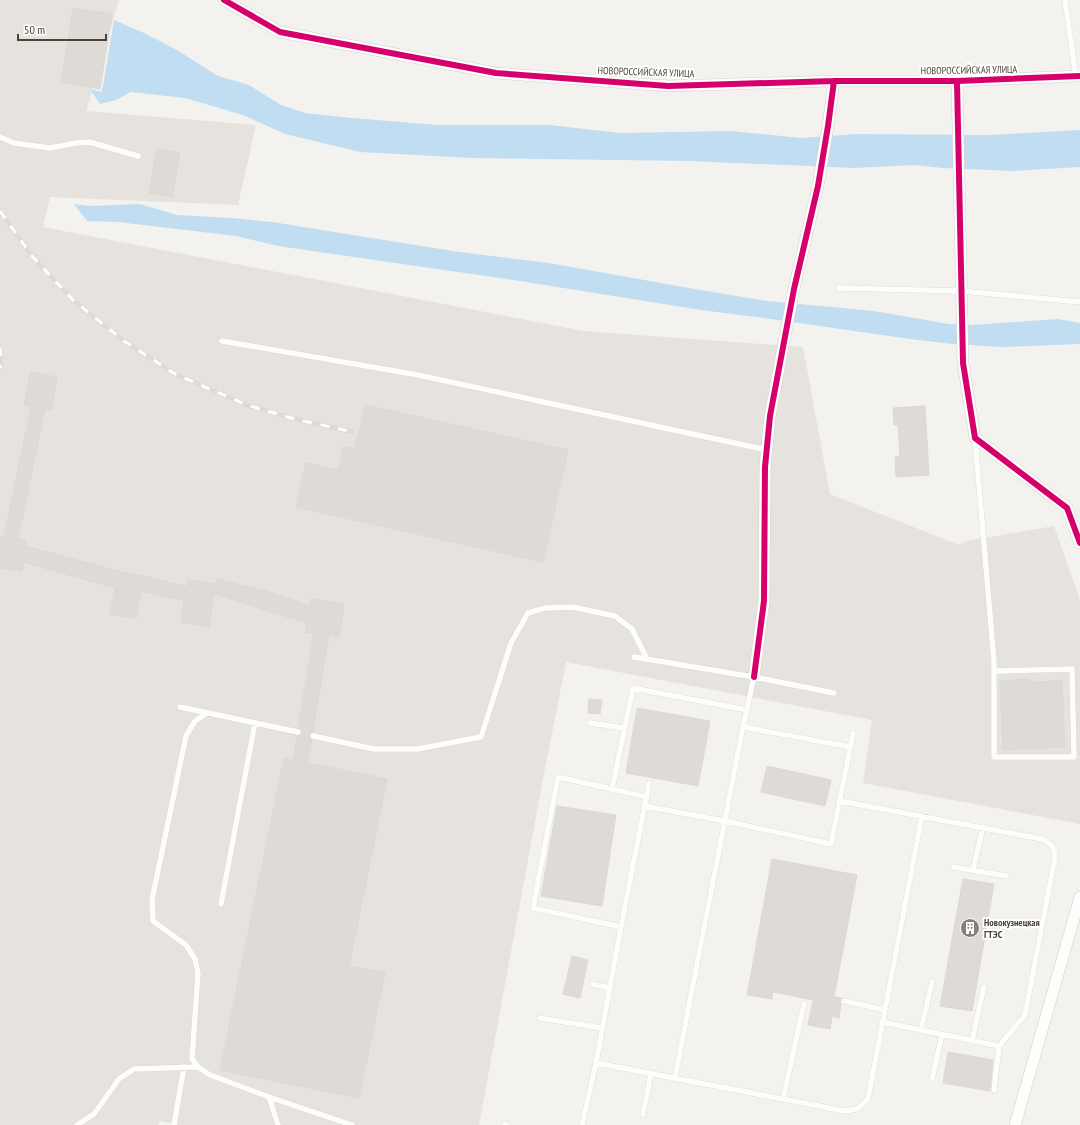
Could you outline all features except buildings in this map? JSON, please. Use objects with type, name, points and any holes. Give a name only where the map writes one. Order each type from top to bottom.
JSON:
[{"type":"street","name":"НОВОРОССИЙСКАЯ УЛИЦА","points":[[224,0],[280,32],[496,73],[668,86],[834,81],[957,81],[1078,76]]},
{"type":"street","points":[[754,677],[764,601],[765,467],[770,416],[794,289],[818,186],[834,81]]},
{"type":"street","points":[[957,81],[963,363],[975,438],[1067,508],[1080,543]]},
{"type":"street","points":[[1015,1125],[1080,897]]},
{"type":"lane","points":[[1065,0],[1078,76]]},
{"type":"lane","points":[[0,137],[14,143],[50,148],[90,142],[138,156]]},
{"type":"lane","points":[[839,288],[961,291],[1080,302]]},
{"type":"lane","points":[[222,341],[418,375],[766,450]]},
{"type":"lane","points":[[975,438],[994,672],[994,757],[1074,757],[1072,669],[994,672]]},
{"type":"lane","points":[[313,736],[374,749],[417,749],[481,737],[511,643],[528,614],[545,608],[572,607],[615,616],[632,628],[647,659]]},
{"type":"lane","points":[[634,657],[754,677],[834,693]]},
{"type":"lane","points":[[675,1078],[754,677]]},
{"type":"lane","points":[[612,789],[633,688],[747,710]]},
{"type":"lane","points":[[180,707],[298,732]]},
{"type":"lane","points":[[207,713],[195,721],[186,736],[152,900],[154,921],[186,945],[195,959],[198,973],[192,1059],[198,1067],[210,1075],[352,1125]]},
{"type":"lane","points":[[221,904],[255,723]]},
{"type":"lane","points":[[590,723],[624,728]]},
{"type":"lane","points":[[743,727],[850,747]]},
{"type":"lane","points":[[645,806],[725,821],[831,844],[853,734]]},
{"type":"lane","points":[[621,927],[533,908],[558,777],[646,797]]},
{"type":"lane","points":[[582,1125],[596,1063],[649,783]]},
{"type":"lane","points":[[840,801],[1042,839],[1050,843],[1055,850],[1055,857],[1025,1015],[999,1046],[994,1090]]},
{"type":"lane","points":[[596,1063],[845,1111],[857,1109],[868,1099],[922,816]]},
{"type":"lane","points":[[973,870],[983,828]]},
{"type":"lane","points":[[954,867],[1006,876]]},
{"type":"lane","points":[[921,1030],[932,982]]},
{"type":"lane","points":[[592,984],[610,988]]},
{"type":"lane","points":[[972,1041],[984,987]]},
{"type":"lane","points":[[844,1001],[885,1010]]},
{"type":"lane","points":[[783,1099],[804,1004]]},
{"type":"lane","points":[[540,1018],[602,1028]]},
{"type":"lane","points":[[882,1022],[999,1046]]},
{"type":"lane","points":[[932,1079],[942,1035]]},
{"type":"lane","points":[[174,1125],[184,1067]]},
{"type":"lane","points":[[77,1125],[94,1114],[119,1079],[134,1068],[198,1067]]},
{"type":"lane","points":[[643,1114],[651,1074]]},
{"type":"lane","points":[[269,1097],[278,1125]]},
{"type":"shaded area","points":[[0,0],[119,0],[86,111],[256,125],[238,205],[50,197],[43,227],[584,331],[803,347],[830,494],[959,545],[967,541],[1054,526],[1080,600],[1080,824],[863,783],[872,720],[566,662],[479,1125],[177,1125],[160,1121],[158,1125],[0,1125]]},
{"type":"water","points":[[114,20],[177,50],[218,76],[249,85],[281,105],[305,113],[438,125],[550,125],[620,133],[731,131],[801,138],[856,134],[991,135],[1080,130],[1080,167],[1013,171],[943,168],[914,165],[853,168],[689,161],[471,158],[360,152],[285,134],[243,115],[185,98],[131,92],[116,100],[100,104],[90,89],[101,92]]},
{"type":"water","points":[[74,204],[90,206],[140,204],[177,215],[272,222],[459,252],[549,263],[767,301],[874,311],[949,324],[972,325],[1058,319],[1080,323],[1080,344],[1002,347],[953,344],[701,310],[520,281],[278,246],[236,236],[118,222],[87,221]]},
{"type":"railway","points":[[0,211],[32,256],[73,300],[124,341],[175,374],[247,405],[291,418],[353,432]]},
{"type":"railway","points":[[0,347],[0,368]]},
{"type":"cycle path","points":[[224,0],[280,32],[496,73],[668,86],[834,81],[957,81],[1080,76]]},
{"type":"cycle path","points":[[754,677],[764,601],[765,467],[770,416],[794,289],[818,186],[834,81]]},
{"type":"cycle path","points":[[957,81],[963,363],[975,438],[1067,508],[1080,543]]},
{"type":"place","name":"Новокузнецкая ГТЭС","points":[[970,928]]}]
